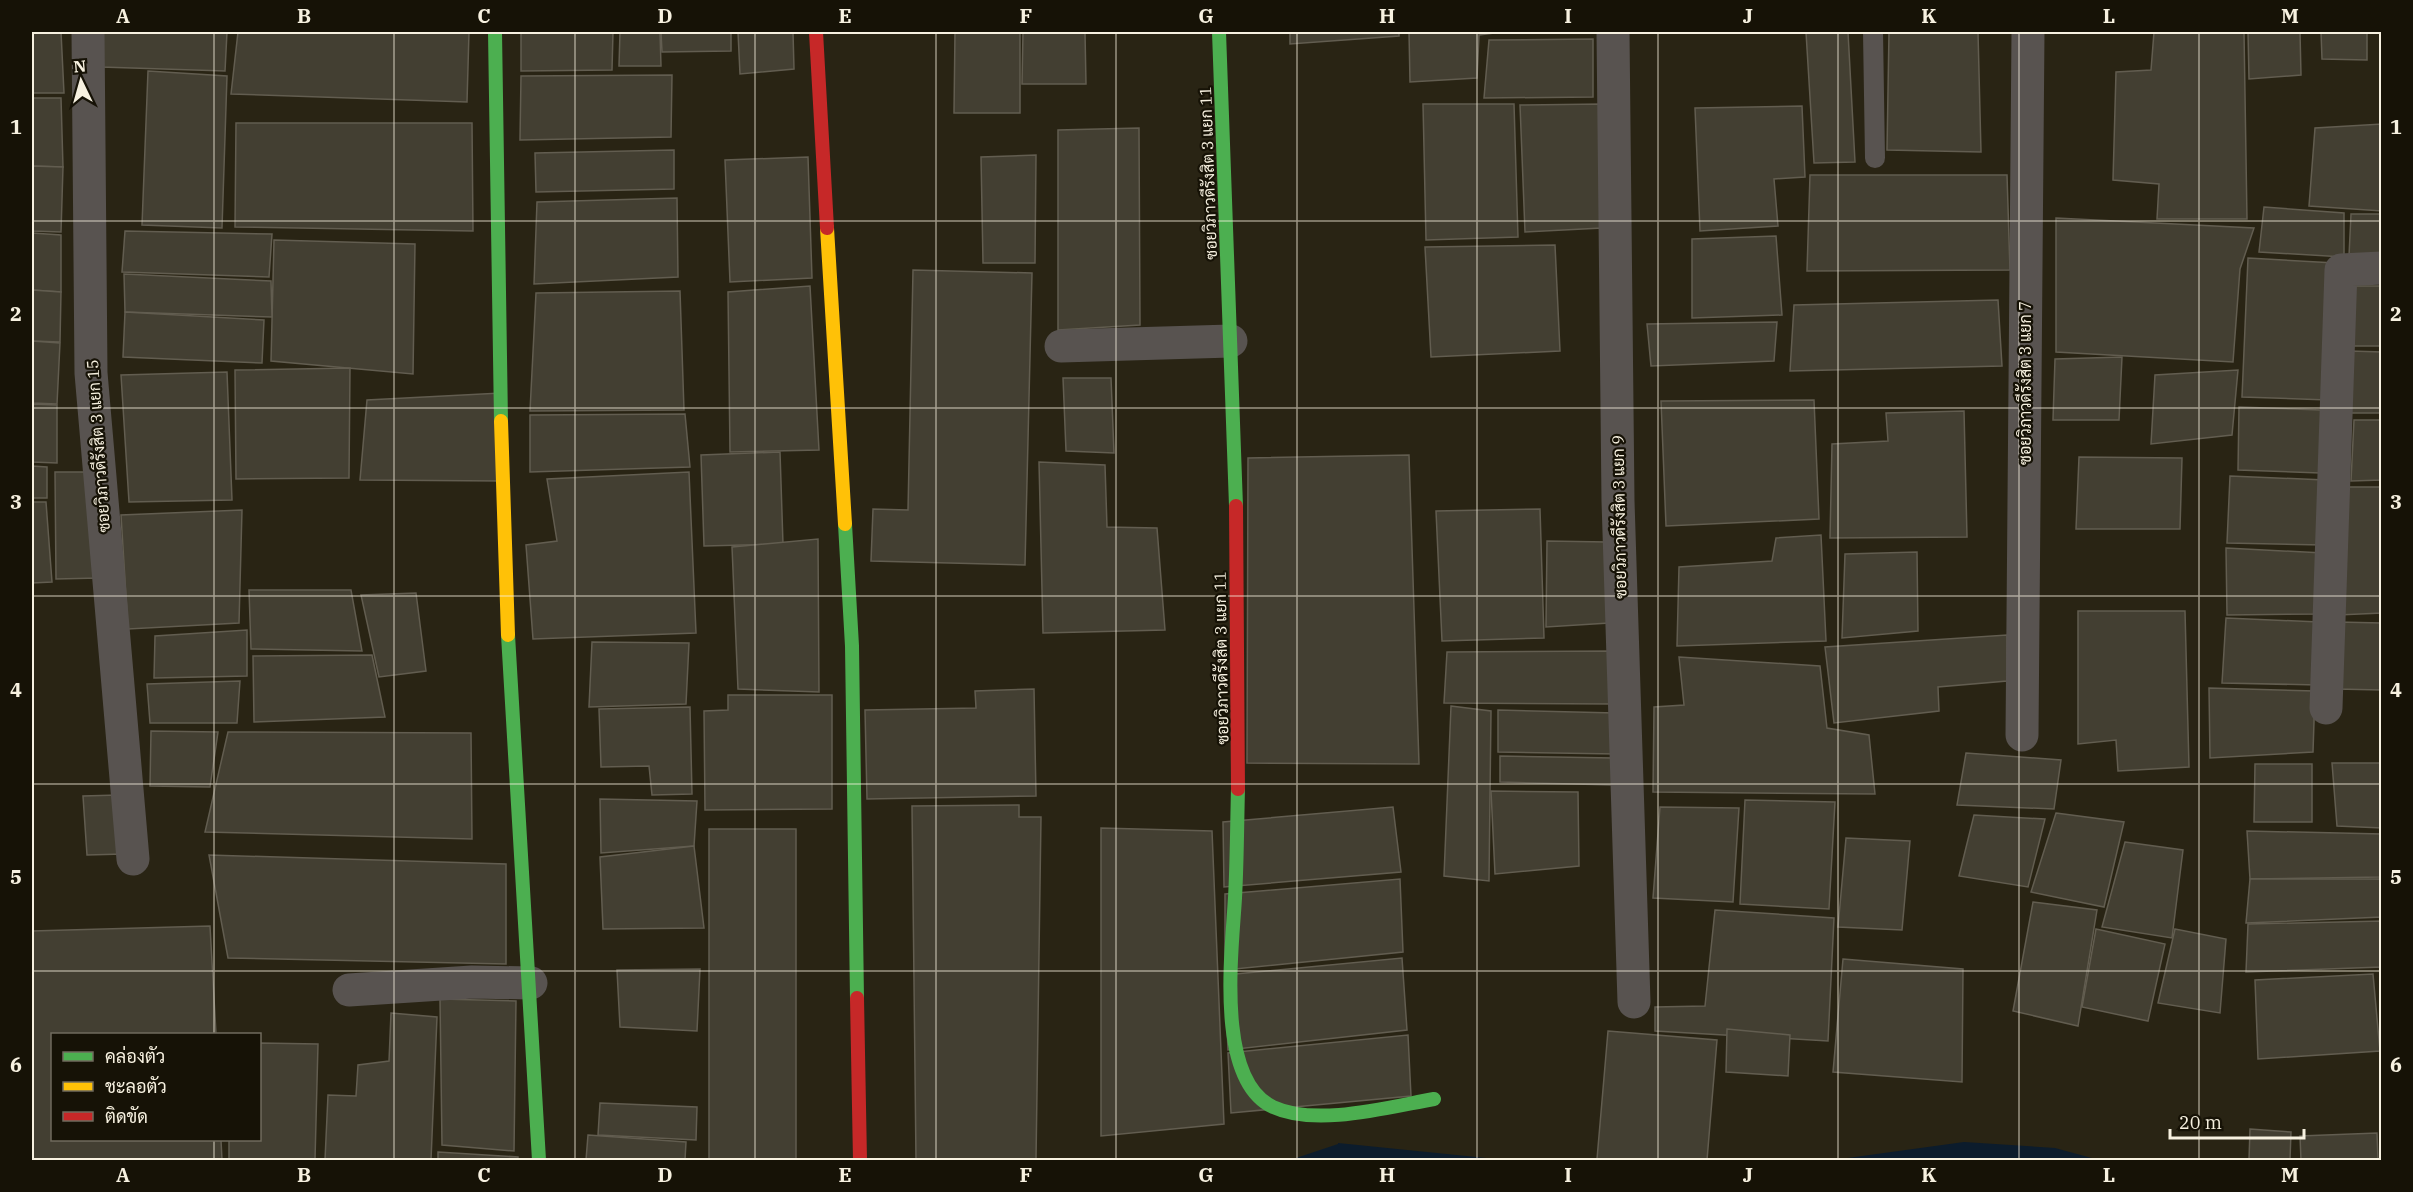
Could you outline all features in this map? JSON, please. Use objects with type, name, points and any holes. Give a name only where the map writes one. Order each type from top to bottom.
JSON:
[{"type":"street","name":"ซอยวิภาวดีรังสิต 3 แยก 15","points":[[88,32],[91,374],[134,859]]},
{"type":"street","points":[[495,32],[507,626],[520,874],[531,983],[539,1161]]},
{"type":"street","points":[[816,32],[852,646],[860,1161]]},
{"type":"street","name":"ซอยวิภาวดีรังสิต 3 แยก 11","points":[[1219,32],[1231,341],[1240,753],[1230,1009],[1239,1067],[1257,1098],[1282,1111],[1334,1116],[1434,1099]]},
{"type":"street","name":"ซอยวิภาวดีรังสิต 3 แยก 9","points":[[1613,32],[1618,501],[1634,1002]]},
{"type":"street","name":"ซอยวิภาวดีรังสิต 3 แยก 7","points":[[2022,735],[2028,32]]},
{"type":"street","points":[[2326,708],[2341,270],[2382,268]]},
{"type":"street","points":[[1061,346],[1231,341]]},
{"type":"street","points":[[349,990],[472,982],[531,983]]},
{"type":"lane","points":[[1873,32],[1875,158]]},
{"type":"water","points":[[1964,1142],[2055,1148],[2099,1160],[1833,1160]]},
{"type":"water","points":[[1338,1143],[1506,1160],[1290,1160]]},
{"type":"building","points":[[32,32],[61,32],[64,93],[32,93]]},
{"type":"building","points":[[102,32],[227,32],[225,71],[101,67]]},
{"type":"building","points":[[238,32],[469,32],[467,102],[231,94]]},
{"type":"building","points":[[521,32],[613,32],[612,70],[521,71]]},
{"type":"building","points":[[620,32],[660,32],[661,66],[619,66]]},
{"type":"building","points":[[661,32],[731,32],[731,51],[662,52]]},
{"type":"building","points":[[738,32],[793,32],[794,69],[740,74]]},
{"type":"building","points":[[955,32],[1020,32],[1020,113],[954,113]]},
{"type":"building","points":[[1023,32],[1085,32],[1086,84],[1022,84]]},
{"type":"building","points":[[1290,32],[1399,32],[1399,36],[1290,44]]},
{"type":"building","points":[[1409,32],[1502,32],[1479,35],[1477,78],[1410,82]]},
{"type":"building","points":[[1806,32],[1848,32],[1855,162],[1814,163]]},
{"type":"building","points":[[1889,32],[1978,32],[1981,152],[1887,150]]},
{"type":"building","points":[[2154,32],[2244,32],[2247,219],[2157,219],[2159,184],[2113,180],[2116,72],[2151,70]]},
{"type":"building","points":[[2248,32],[2300,32],[2301,75],[2249,79]]},
{"type":"building","points":[[2321,32],[2367,32],[2367,60],[2322,59]]},
{"type":"building","points":[[1593,39],[1593,97],[1484,98],[1489,40]]},
{"type":"building","points":[[148,71],[227,76],[222,228],[142,225]]},
{"type":"building","points":[[672,75],[671,137],[520,140],[521,76]]},
{"type":"building","points":[[32,98],[61,98],[63,167],[32,166]]},
{"type":"building","points":[[1423,104],[1514,104],[1518,237],[1426,240]]},
{"type":"building","points":[[1602,104],[1602,228],[1525,232],[1520,105]]},
{"type":"building","points":[[1802,106],[1805,177],[1774,179],[1778,226],[1700,231],[1695,108]]},
{"type":"building","points":[[236,123],[472,123],[473,231],[235,227]]},
{"type":"building","points":[[2382,124],[2382,211],[2309,206],[2315,128]]},
{"type":"building","points":[[1139,128],[1140,325],[1058,330],[1058,130]]},
{"type":"building","points":[[674,150],[674,189],[536,192],[535,153]]},
{"type":"building","points":[[1036,155],[1035,263],[983,263],[981,157]]},
{"type":"building","points":[[808,157],[812,278],[730,282],[725,160]]},
{"type":"building","points":[[32,166],[63,167],[61,232],[32,231]]},
{"type":"building","points":[[1810,175],[2007,175],[2010,270],[1807,271]]},
{"type":"building","points":[[677,198],[678,277],[534,284],[537,202]]},
{"type":"building","points":[[2264,207],[2344,213],[2344,257],[2259,252]]},
{"type":"building","points":[[2351,214],[2382,214],[2382,255],[2349,256]]},
{"type":"building","points":[[2056,218],[2254,228],[2240,269],[2233,362],[2056,352]]},
{"type":"building","points":[[125,231],[272,234],[269,277],[122,272]]},
{"type":"building","points":[[32,233],[61,235],[61,292],[32,290]]},
{"type":"building","points":[[1776,236],[1782,315],[1692,318],[1692,239]]},
{"type":"building","points":[[274,240],[415,244],[413,374],[271,361]]},
{"type":"building","points":[[1555,245],[1560,351],[1431,357],[1425,247]]},
{"type":"building","points":[[2248,258],[2335,263],[2328,400],[2242,397]]},
{"type":"building","points":[[913,270],[1032,273],[1025,565],[871,561],[873,509],[908,510]]},
{"type":"building","points":[[124,274],[271,281],[272,317],[125,312]]},
{"type":"building","points":[[810,286],[819,450],[730,452],[728,292]]},
{"type":"building","points":[[2350,286],[2382,286],[2382,346],[2348,346]]},
{"type":"building","points":[[32,290],[61,292],[60,342],[32,341]]},
{"type":"building","points":[[680,291],[684,410],[530,411],[536,293]]},
{"type":"building","points":[[1998,300],[2002,366],[1790,371],[1794,305]]},
{"type":"building","points":[[125,312],[264,320],[262,363],[123,357]]},
{"type":"building","points":[[1777,322],[1774,361],[1651,366],[1647,324]]},
{"type":"building","points":[[32,341],[60,343],[57,404],[32,403]]},
{"type":"building","points":[[2350,351],[2382,352],[2382,413],[2346,413]]},
{"type":"building","points":[[2122,357],[2119,420],[2053,420],[2055,359]]},
{"type":"building","points":[[350,368],[349,478],[236,479],[235,370]]},
{"type":"building","points":[[2238,370],[2232,435],[2151,444],[2155,375]]},
{"type":"building","points":[[227,372],[232,500],[129,502],[121,375]]},
{"type":"building","points":[[1063,378],[1111,378],[1114,453],[1066,451]]},
{"type":"building","points":[[501,393],[503,481],[360,480],[367,400]]},
{"type":"building","points":[[1814,400],[1819,519],[1666,526],[1661,401]]},
{"type":"building","points":[[32,404],[57,405],[57,463],[32,462]]},
{"type":"building","points":[[2239,407],[2321,410],[2320,473],[2238,470]]},
{"type":"building","points":[[1964,411],[1967,537],[1830,538],[1832,444],[1888,441],[1886,413]]},
{"type":"building","points":[[685,414],[690,467],[530,472],[530,415]]},
{"type":"building","points":[[2354,420],[2382,420],[2382,480],[2351,481]]},
{"type":"building","points":[[780,452],[783,544],[704,546],[701,455]]},
{"type":"building","points":[[1409,455],[1419,764],[1247,763],[1248,458]]},
{"type":"building","points":[[2079,457],[2182,458],[2180,529],[2076,529]]},
{"type":"building","points":[[1039,462],[1105,465],[1107,527],[1157,528],[1165,630],[1043,633]]},
{"type":"building","points":[[32,466],[47,467],[47,498],[32,498]]},
{"type":"building","points":[[55,472],[96,472],[99,578],[56,579]]},
{"type":"building","points":[[689,472],[696,633],[533,639],[526,545],[557,541],[547,479]]},
{"type":"building","points":[[2230,476],[2325,480],[2322,545],[2227,543]]},
{"type":"building","points":[[2342,487],[2382,487],[2382,613],[2338,615]]},
{"type":"building","points":[[32,502],[46,502],[52,582],[32,583]]},
{"type":"building","points":[[1540,509],[1544,638],[1442,641],[1436,511]]},
{"type":"building","points":[[242,510],[239,623],[128,629],[121,515]]},
{"type":"building","points":[[1821,535],[1826,641],[1677,646],[1679,567],[1772,561],[1776,538]]},
{"type":"building","points":[[818,539],[819,692],[738,689],[732,547]]},
{"type":"building","points":[[1547,541],[1607,542],[1609,623],[1546,627]]},
{"type":"building","points":[[2226,548],[2323,553],[2321,614],[2227,615]]},
{"type":"building","points":[[1917,552],[1918,631],[1842,638],[1845,554]]},
{"type":"building","points":[[249,590],[351,590],[362,651],[251,649]]},
{"type":"building","points":[[416,593],[426,671],[379,677],[361,595]]},
{"type":"building","points":[[2078,611],[2185,611],[2189,767],[2118,771],[2116,740],[2078,744]]},
{"type":"building","points":[[2226,618],[2319,622],[2318,685],[2222,683]]},
{"type":"building","points":[[2337,622],[2382,623],[2382,690],[2336,689]]},
{"type":"building","points":[[247,630],[247,676],[154,678],[155,636]]},
{"type":"building","points":[[2007,635],[2007,681],[1938,687],[1939,711],[1834,723],[1825,647]]},
{"type":"building","points":[[592,642],[689,643],[686,704],[589,707]]},
{"type":"building","points":[[1610,651],[1611,704],[1444,703],[1447,652]]},
{"type":"building","points":[[372,655],[385,717],[254,722],[253,656]]},
{"type":"building","points":[[1679,657],[1820,666],[1827,728],[1869,735],[1875,794],[1653,792],[1654,707],[1684,705]]},
{"type":"building","points":[[240,681],[237,723],[150,723],[147,684]]},
{"type":"building","points":[[2209,688],[2315,691],[2313,752],[2210,758]]},
{"type":"building","points":[[1034,689],[1036,796],[867,799],[865,710],[976,708],[975,691]]},
{"type":"building","points":[[728,695],[832,695],[832,809],[705,810],[704,711],[728,710]]},
{"type":"building","points":[[1451,706],[1491,711],[1489,881],[1444,876]]},
{"type":"building","points":[[690,707],[692,794],[652,795],[649,766],[601,767],[599,709]]},
{"type":"building","points":[[1498,710],[1615,713],[1616,754],[1498,752]]},
{"type":"building","points":[[151,731],[218,732],[210,787],[150,786]]},
{"type":"building","points":[[228,732],[471,733],[472,839],[205,832]]},
{"type":"building","points":[[1966,753],[2061,760],[2054,809],[1957,805]]},
{"type":"building","points":[[1500,756],[1614,758],[1614,785],[1500,782]]},
{"type":"building","points":[[2332,763],[2382,763],[2382,828],[2337,826]]},
{"type":"building","points":[[2255,764],[2312,764],[2312,822],[2254,822]]},
{"type":"building","points":[[1491,791],[1578,792],[1579,866],[1495,874]]},
{"type":"building","points":[[118,795],[123,854],[87,855],[83,796]]},
{"type":"building","points":[[600,799],[697,801],[694,846],[601,853]]},
{"type":"building","points":[[1745,800],[1835,802],[1829,909],[1740,904]]},
{"type":"building","points":[[1019,805],[1019,817],[1041,817],[1036,1160],[916,1160],[912,806]]},
{"type":"building","points":[[1393,807],[1401,872],[1224,887],[1223,822]]},
{"type":"building","points":[[1660,807],[1739,808],[1733,902],[1653,898]]},
{"type":"building","points":[[2056,813],[2124,822],[2104,907],[2031,892]]},
{"type":"building","points":[[1974,815],[2045,819],[2028,887],[1959,876]]},
{"type":"building","points":[[1101,828],[1212,831],[1224,1124],[1101,1136]]},
{"type":"building","points":[[709,829],[796,829],[796,1160],[709,1160]]},
{"type":"building","points":[[2247,831],[2382,834],[2382,877],[2250,879]]},
{"type":"building","points":[[1846,838],[1910,841],[1902,930],[1838,927]]},
{"type":"building","points":[[2125,842],[2183,850],[2172,938],[2102,927]]},
{"type":"building","points":[[694,846],[704,928],[603,929],[600,857]]},
{"type":"building","points":[[209,855],[506,864],[506,964],[228,958]]},
{"type":"building","points":[[1400,879],[1403,952],[1225,970],[1225,894]]},
{"type":"building","points":[[2250,879],[2382,879],[2382,917],[2246,923]]},
{"type":"building","points":[[2033,902],[2097,910],[2078,1026],[2013,1011]]},
{"type":"building","points":[[1715,910],[1834,918],[1828,1041],[1655,1031],[1655,1007],[1705,1006]]},
{"type":"building","points":[[2382,921],[2382,967],[2246,972],[2248,924]]},
{"type":"building","points":[[210,926],[216,1033],[51,1033],[51,1141],[221,1141],[222,1160],[32,1160],[32,931]]},
{"type":"building","points":[[2096,929],[2165,944],[2148,1021],[2082,1007]]},
{"type":"building","points":[[2175,929],[2226,939],[2220,1013],[2158,1003]]},
{"type":"building","points":[[1402,958],[1407,1030],[1228,1050],[1225,975]]},
{"type":"building","points":[[1843,959],[1963,969],[1962,1082],[1833,1072]]},
{"type":"building","points":[[700,969],[697,1031],[620,1027],[617,970]]},
{"type":"building","points":[[2373,974],[2380,1051],[2258,1059],[2255,980]]},
{"type":"building","points":[[440,999],[516,1001],[514,1151],[442,1145]]},
{"type":"building","points":[[391,1013],[437,1017],[431,1160],[325,1160],[328,1095],[356,1096],[358,1065],[389,1061]]},
{"type":"building","points":[[1727,1029],[1790,1035],[1788,1076],[1726,1072]]},
{"type":"building","points":[[1608,1031],[1717,1040],[1707,1160],[1597,1159]]},
{"type":"building","points":[[1408,1035],[1411,1096],[1231,1113],[1228,1053]]},
{"type":"building","points":[[261,1043],[318,1044],[315,1160],[229,1160],[229,1141],[261,1141]]},
{"type":"building","points":[[600,1103],[697,1107],[696,1140],[598,1135]]},
{"type":"building","points":[[2250,1129],[2291,1132],[2290,1160],[2249,1160]]},
{"type":"building","points":[[2377,1133],[2378,1160],[2301,1160],[2300,1136]]},
{"type":"building","points":[[588,1135],[686,1142],[685,1160],[586,1160]]},
{"type":"building","points":[[438,1152],[518,1157],[518,1160],[438,1160]]},
{"type":"traffic: fast","points":[[495,32],[501,421]]},
{"type":"traffic: fast","points":[[1219,32],[1236,506]]},
{"type":"traffic: fast","points":[[845,524],[852,646],[857,998]]},
{"type":"traffic: fast","points":[[508,635],[539,1160]]},
{"type":"traffic: fast","points":[[1238,789],[1236,884],[1230,980],[1231,1012],[1235,1043],[1242,1070],[1255,1092],[1273,1107],[1290,1113],[1310,1115],[1353,1114],[1434,1099]]},
{"type":"traffic: slow","points":[[827,228],[845,524]]},
{"type":"traffic: slow","points":[[501,421],[508,635]]},
{"type":"traffic: jam","points":[[816,32],[827,228]]},
{"type":"traffic: jam","points":[[1236,506],[1238,789]]},
{"type":"traffic: jam","points":[[857,998],[860,1160]]}]
